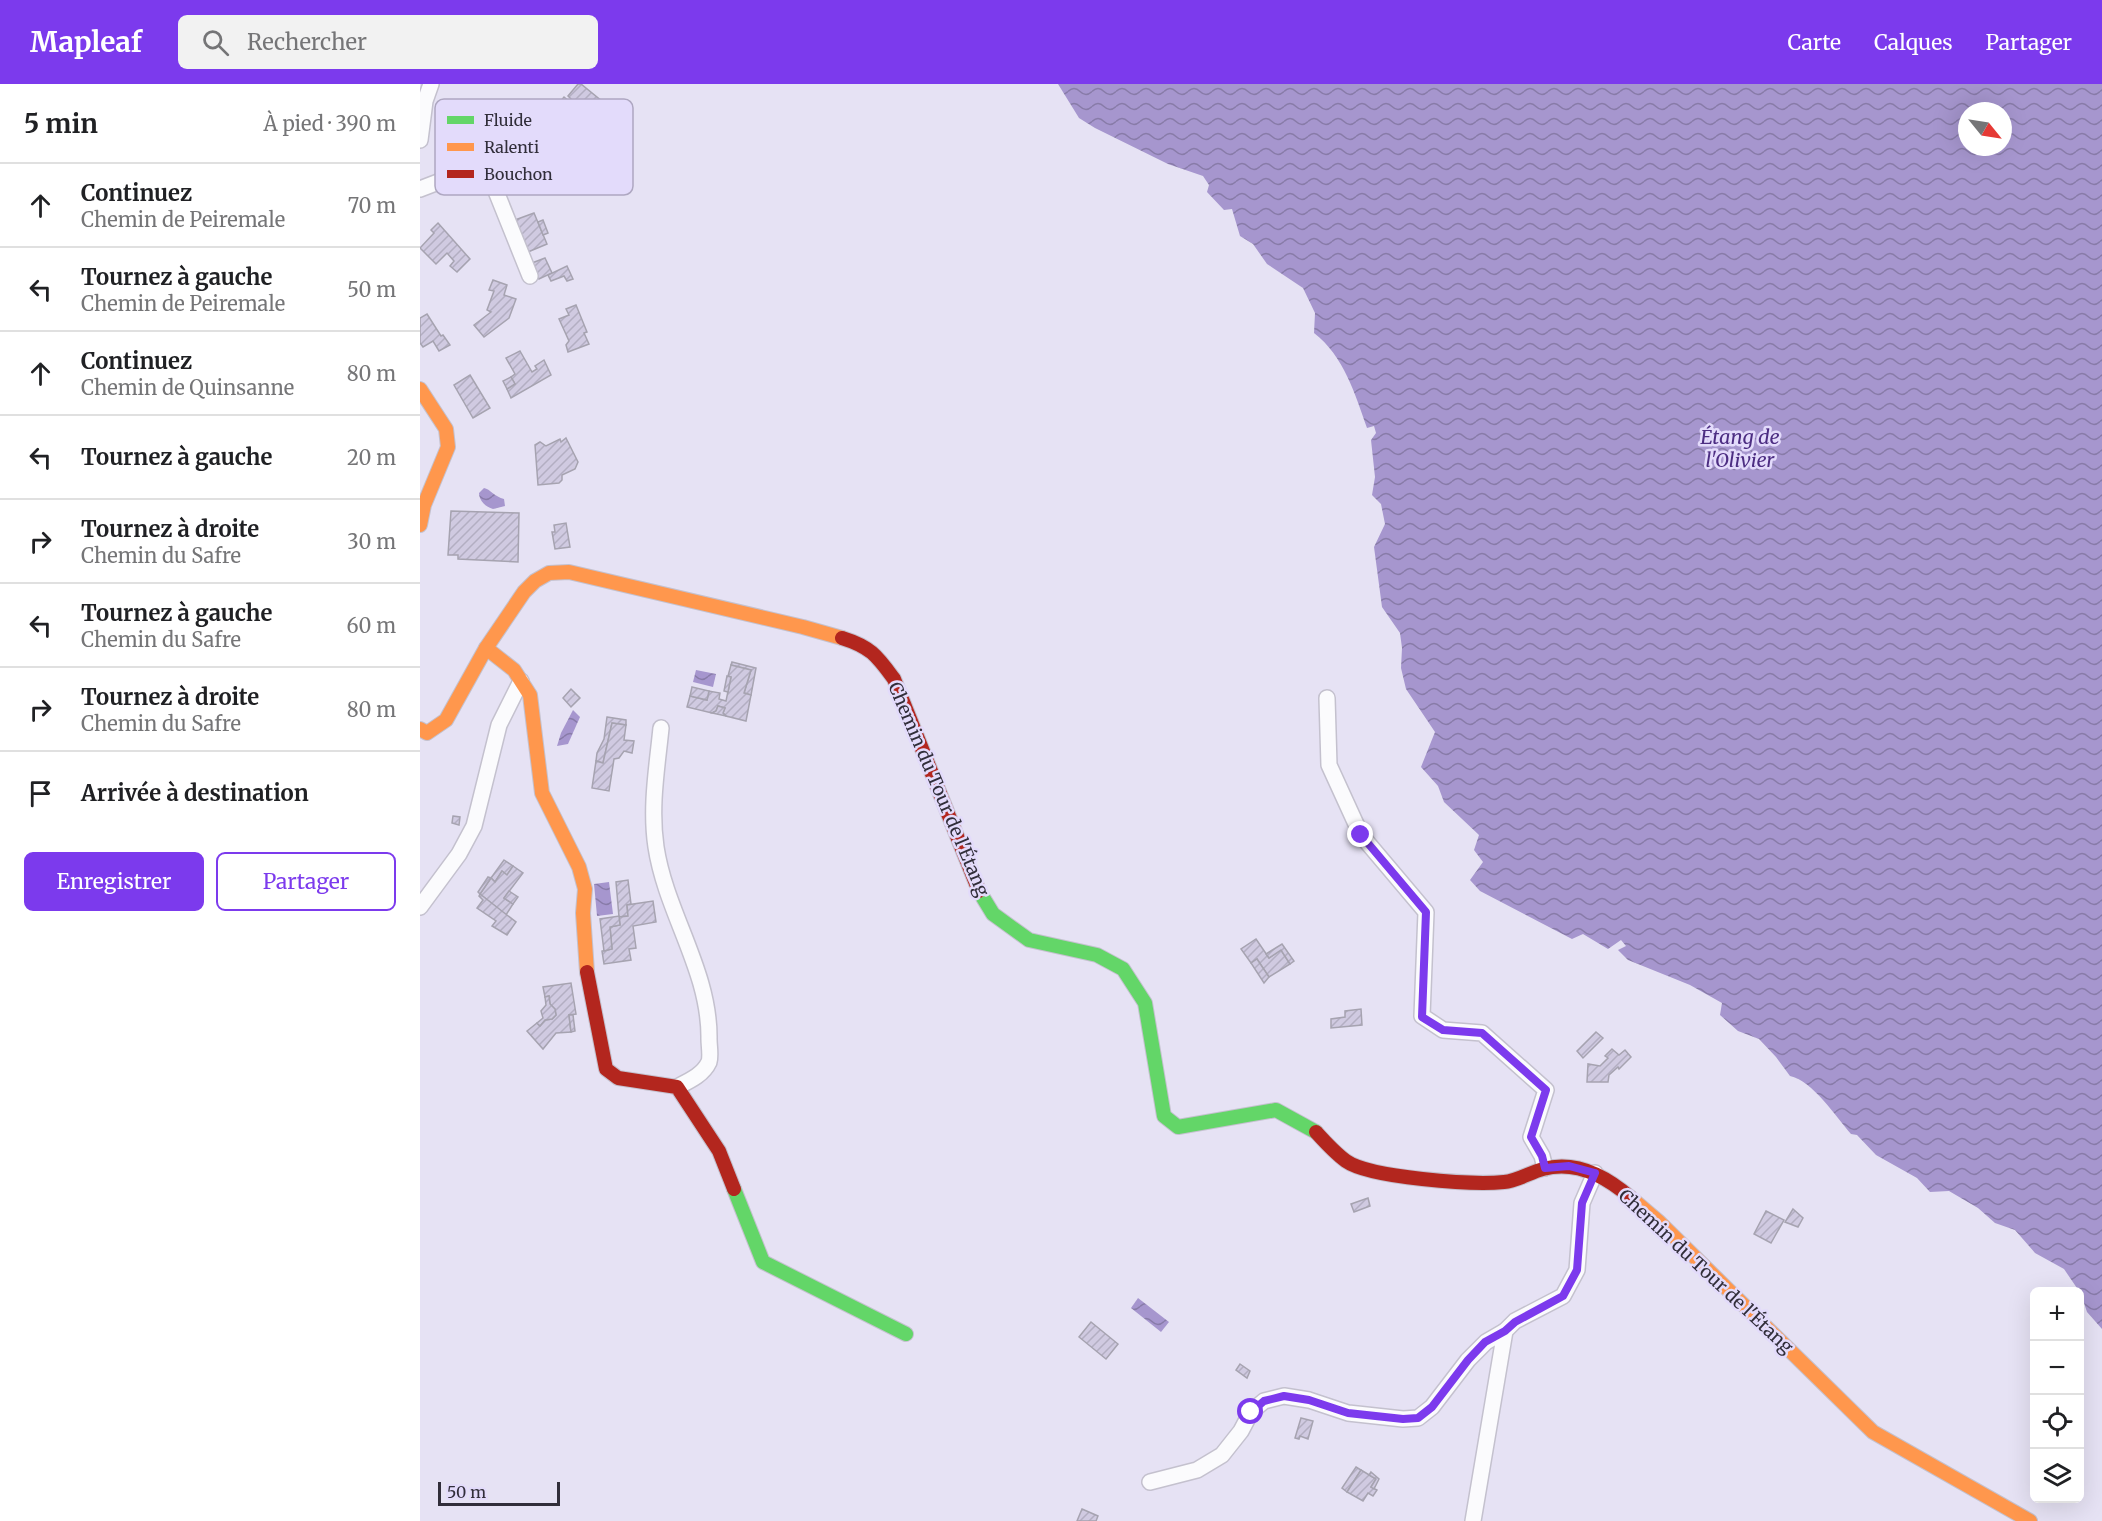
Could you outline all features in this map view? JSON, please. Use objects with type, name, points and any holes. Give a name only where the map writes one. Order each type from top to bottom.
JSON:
[{"type":"street","points":[[420,140],[425,101],[431,84]]},
{"type":"street","points":[[420,189],[435,183]]},
{"type":"street","points":[[497,195],[530,276]]},
{"type":"street","points":[[420,389],[446,429],[448,447],[424,505],[420,525]]},
{"type":"street","name":"Chemin du Tour de l'Étang","points":[[420,729],[427,733],[446,720],[486,648],[525,592],[535,581],[549,573],[569,572],[803,627],[861,644],[879,659],[894,679],[975,883],[993,914],[1029,940],[1097,955],[1124,969],[1138,988],[1146,1003],[1164,1116],[1178,1127],[1276,1110],[1313,1130],[1347,1162],[1385,1174],[1438,1180],[1506,1182],[1545,1168],[1569,1166],[1595,1173],[1626,1193],[1658,1221],[1873,1432],[2030,1521]]},
{"type":"street","points":[[486,648],[514,670],[530,695],[542,793],[579,867],[585,889],[583,913],[586,964],[606,1069],[618,1078],[677,1087],[700,1074],[709,1061],[710,1020],[695,961],[671,900],[656,849],[653,816],[661,728]]},
{"type":"street","points":[[420,907],[459,854],[474,826],[499,725],[521,681]]},
{"type":"street","points":[[1327,698],[1329,765],[1361,835],[1426,912],[1422,1017],[1443,1030],[1482,1033],[1546,1090],[1531,1137],[1542,1156],[1545,1168]]},
{"type":"street","points":[[677,1087],[719,1152],[763,1262],[906,1334]]},
{"type":"street","points":[[1150,1482],[1197,1470],[1222,1455],[1251,1412],[1264,1401],[1284,1396],[1309,1400],[1348,1413],[1403,1419],[1418,1418],[1432,1407],[1468,1360],[1485,1342],[1505,1331],[1515,1322],[1563,1296],[1577,1270],[1582,1203],[1595,1173]]},
{"type":"street","points":[[1473,1521],[1505,1331]]},
{"type":"water","name":"Étang de l'Olivier","points":[[1058,84],[2102,84],[2102,1329],[2087,1312],[2084,1303],[2084,1287],[2076,1287],[2064,1269],[2035,1253],[2015,1230],[1995,1223],[1978,1208],[1949,1191],[1930,1192],[1917,1178],[1876,1155],[1857,1135],[1851,1134],[1807,1084],[1790,1076],[1759,1039],[1738,1031],[1720,1015],[1722,1003],[1690,985],[1628,960],[1618,950],[1626,946],[1621,940],[1608,949],[1583,934],[1572,939],[1480,891],[1470,880],[1483,862],[1474,850],[1479,835],[1444,802],[1438,786],[1421,767],[1435,732],[1406,689],[1401,668],[1400,633],[1382,607],[1374,547],[1385,524],[1381,504],[1372,495],[1375,477],[1371,440],[1376,433],[1374,426],[1367,428],[1341,364],[1314,333],[1315,313],[1303,288],[1267,264],[1253,244],[1240,236],[1232,209],[1224,210],[1207,192],[1209,185],[1203,176],[1168,164],[1079,118]]},
{"type":"water","points":[[484,488],[504,499],[505,506],[493,509],[485,505],[479,493]]},
{"type":"water","points":[[696,670],[716,674],[713,687],[693,682]]},
{"type":"water","points":[[573,710],[580,717],[568,744],[557,746],[561,733]]},
{"type":"water","points":[[609,882],[613,914],[597,916],[594,884]]},
{"type":"water","points":[[1138,1298],[1169,1322],[1161,1332],[1131,1308]]},
{"type":"building","points":[[578,84],[581,84],[599,99],[571,99],[568,96]]},
{"type":"building","points":[[534,213],[547,244],[528,252],[515,220]]},
{"type":"building","points":[[543,220],[548,233],[543,235],[538,222]]},
{"type":"building","points":[[438,223],[470,259],[457,272],[450,266],[454,261],[447,253],[436,264],[420,248],[434,233],[431,230]]},
{"type":"building","points":[[545,258],[552,273],[539,279],[532,263]]},
{"type":"building","points":[[567,266],[573,279],[567,281],[564,276],[551,281],[548,275]]},
{"type":"building","points":[[493,280],[507,285],[504,295],[516,299],[509,318],[484,337],[474,325],[491,312],[487,310],[494,291],[489,290]]},
{"type":"building","points":[[576,305],[587,332],[584,333],[589,344],[568,352],[566,345],[569,341],[559,319],[569,315],[566,309]]},
{"type":"building","points":[[427,314],[441,336],[443,335],[450,345],[439,351],[433,341],[423,347],[420,343],[420,318]]},
{"type":"building","points":[[520,351],[532,372],[537,369],[535,366],[544,360],[551,375],[511,398],[507,389],[515,384],[511,377],[515,374],[506,358]]},
{"type":"building","points":[[470,375],[490,408],[473,418],[454,385]]},
{"type":"building","points":[[511,377],[515,384],[507,389],[503,381]]},
{"type":"building","points":[[566,438],[578,462],[575,469],[562,475],[559,483],[538,485],[535,445],[540,442],[546,446],[560,439],[561,442]]},
{"type":"building","points":[[451,511],[519,513],[518,562],[458,559],[458,555],[448,555]]},
{"type":"building","points":[[566,523],[570,547],[555,549],[552,532],[555,532],[554,525]]},
{"type":"building","points":[[732,662],[756,668],[751,695],[744,693],[751,670],[731,665]]},
{"type":"building","points":[[731,665],[751,670],[744,693],[751,695],[746,721],[726,716],[723,713],[725,708],[718,706],[712,713],[687,707],[690,696],[707,700],[709,691],[720,693],[719,699],[726,701]]},
{"type":"building","points":[[727,676],[731,677],[728,692],[724,691]]},
{"type":"building","points":[[692,687],[709,691],[707,700],[690,696]]},
{"type":"building","points":[[571,689],[580,698],[571,707],[563,698]]},
{"type":"building","points":[[718,706],[725,708],[723,713],[726,716],[712,713]]},
{"type":"building","points":[[607,717],[626,720],[626,725],[612,723],[603,763],[596,761],[604,739]]},
{"type":"building","points":[[612,723],[626,725],[624,740],[634,741],[632,753],[624,751],[619,758],[614,759],[609,791],[592,788],[596,761],[603,763]]},
{"type":"building","points":[[453,816],[460,817],[459,825],[452,823]]},
{"type":"building","points":[[504,860],[513,866],[507,875],[502,871],[495,882],[491,878]]},
{"type":"building","points":[[513,866],[523,873],[504,898],[513,904],[506,915],[480,894],[491,878],[495,882],[502,871],[507,875]]},
{"type":"building","points":[[488,877],[491,878],[480,894],[478,892]]},
{"type":"building","points":[[628,880],[631,904],[627,905],[628,916],[619,917],[616,882]]},
{"type":"building","points":[[509,891],[518,897],[513,904],[504,898]]},
{"type":"building","points":[[480,894],[516,922],[507,935],[492,926],[496,921],[477,908],[483,900]]},
{"type":"building","points":[[653,901],[656,922],[633,926],[636,948],[629,949],[631,960],[604,964],[602,951],[612,949],[610,927],[620,925],[619,917],[628,916],[627,905]]},
{"type":"building","points":[[619,916],[620,925],[610,927],[612,949],[604,951],[600,919]]},
{"type":"building","points":[[1256,939],[1269,958],[1281,950],[1290,964],[1269,977],[1257,959],[1251,963],[1241,949]]},
{"type":"building","points":[[1282,944],[1294,961],[1290,964],[1281,950],[1269,958],[1266,954]]},
{"type":"building","points":[[1257,959],[1269,977],[1264,983],[1251,963]]},
{"type":"building","points":[[571,983],[576,1014],[569,1015],[571,1032],[556,1033],[543,1049],[527,1031],[537,1023],[540,1026],[545,1020],[552,1019],[556,1015],[555,1009],[550,1004],[549,996],[545,997],[543,987]]},
{"type":"building","points":[[549,996],[550,1004],[555,1009],[556,1015],[552,1019],[545,1020],[540,1026],[537,1023],[543,1018],[541,1011],[546,1005],[545,997]]},
{"type":"building","points":[[1361,1009],[1362,1025],[1331,1028],[1331,1019],[1345,1017],[1345,1011]]},
{"type":"building","points":[[569,1015],[573,1015],[575,1031],[571,1032]]},
{"type":"building","points":[[1596,1032],[1603,1038],[1583,1058],[1577,1051]]},
{"type":"building","points":[[1612,1049],[1619,1055],[1625,1050],[1631,1057],[1609,1075],[1608,1082],[1587,1082],[1588,1064],[1600,1066],[1608,1058],[1605,1056]]},
{"type":"building","points":[[1368,1198],[1370,1206],[1354,1212],[1351,1204]]},
{"type":"building","points":[[1793,1209],[1803,1218],[1798,1227],[1785,1222]]},
{"type":"building","points":[[1766,1211],[1784,1220],[1771,1243],[1754,1234]]},
{"type":"building","points":[[1091,1322],[1118,1344],[1106,1359],[1079,1337]]},
{"type":"building","points":[[1240,1364],[1250,1371],[1247,1378],[1236,1370]]},
{"type":"building","points":[[1301,1418],[1313,1421],[1308,1439],[1300,1436],[1299,1439],[1295,1438]]},
{"type":"building","points":[[1356,1467],[1361,1470],[1347,1492],[1342,1488]]},
{"type":"building","points":[[1361,1470],[1376,1479],[1371,1487],[1377,1490],[1373,1496],[1368,1493],[1363,1501],[1347,1492]]},
{"type":"building","points":[[1371,1472],[1379,1479],[1374,1489],[1371,1487],[1376,1479],[1369,1475]]},
{"type":"building","points":[[1082,1509],[1098,1516],[1096,1521],[1077,1521]]},
{"type":"traffic: fast","points":[[979,891],[993,914],[1029,940],[1097,955],[1123,969],[1145,1003],[1164,1116],[1178,1127],[1276,1110],[1316,1132]]},
{"type":"traffic: fast","points":[[734,1189],[763,1262],[906,1334]]},
{"type":"traffic: slow","points":[[420,389],[446,429],[448,447],[424,505],[420,525]]},
{"type":"traffic: slow","points":[[420,729],[427,733],[446,720],[486,648],[524,592],[535,581],[549,573],[569,572],[842,638]]},
{"type":"traffic: slow","points":[[486,648],[514,670],[530,695],[542,793],[579,867],[585,889],[583,913],[587,972]]},
{"type":"traffic: slow","points":[[1631,1198],[1658,1221],[1873,1432],[2030,1521]]},
{"type":"traffic: jam","points":[[842,638],[867,649],[883,664],[894,679],[979,891]]},
{"type":"traffic: jam","points":[[587,972],[606,1069],[618,1078],[677,1087],[719,1151],[734,1189]]},
{"type":"traffic: jam","points":[[1316,1132],[1346,1161],[1376,1172],[1422,1179],[1489,1183],[1509,1181],[1543,1169],[1567,1167],[1601,1177],[1631,1198]]},
{"type":"route","points":[[1251,1412],[1264,1401],[1284,1396],[1309,1400],[1348,1413],[1403,1419],[1418,1418],[1432,1407],[1468,1360],[1485,1342],[1505,1331],[1515,1322],[1563,1296],[1577,1270],[1582,1203],[1595,1173],[1569,1166],[1545,1168],[1542,1156],[1531,1137],[1546,1090],[1482,1033],[1443,1030],[1422,1017],[1426,912],[1361,835]]}]
